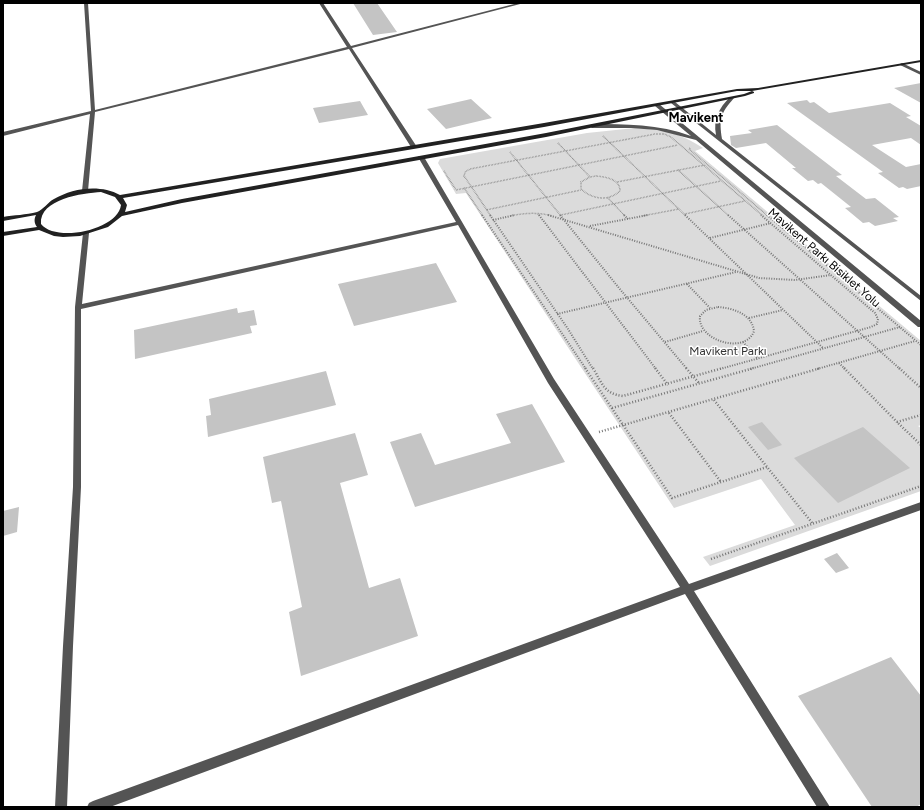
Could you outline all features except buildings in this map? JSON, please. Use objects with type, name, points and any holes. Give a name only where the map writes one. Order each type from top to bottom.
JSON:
[{"type":"main road","points":[[120,197],[673,103],[737,90],[758,89],[921,61]]},
{"type":"main road","points":[[120,215],[182,201],[591,126],[746,95],[758,89]]},
{"type":"main road","points":[[101,190],[112,192],[120,197],[124,203],[123,210],[120,215],[108,225],[86,233],[64,236],[58,235],[43,231],[38,225],[37,218],[40,213],[50,204],[61,198],[85,191],[101,190]]},
{"type":"main road","points":[[3,219],[40,213]]},
{"type":"main road","points":[[3,234],[40,228]]},
{"type":"street","points":[[85,191],[93,111],[86,3]]},
{"type":"street","points":[[321,3],[414,147]]},
{"type":"street","points":[[3,134],[350,48],[522,3]]},
{"type":"street","points":[[902,64],[921,74]]},
{"type":"street","points":[[720,139],[716,125],[717,119],[722,108],[732,98]]},
{"type":"street","points":[[673,103],[921,299]]},
{"type":"street","points":[[657,105],[921,325]]},
{"type":"street","points":[[591,126],[652,128],[683,134],[701,141]]},
{"type":"street","points":[[421,157],[551,381],[687,590],[824,807]]},
{"type":"street","points":[[78,307],[460,223]]},
{"type":"street","points":[[61,807],[77,487],[78,307],[86,233]]},
{"type":"street","points":[[93,807],[921,506]]},
{"type":"path","points":[[655,131],[673,135]]},
{"type":"path","points":[[609,133],[602,135],[823,348]]},
{"type":"path","name":"Mavikent Parkı Bisiklet Yolu","points":[[655,134],[664,134],[671,137],[875,313],[878,319],[878,324],[817,343],[668,385],[623,396],[614,395],[607,391],[464,176],[470,169],[610,143],[655,134]]},
{"type":"path","points":[[565,142],[558,143],[590,177]]},
{"type":"path","points":[[689,143],[694,147],[689,149],[921,345]]},
{"type":"path","points":[[441,166],[456,190],[684,144]]},
{"type":"path","points":[[516,150],[509,151],[627,297],[700,383]]},
{"type":"path","points":[[582,190],[580,185],[581,182],[590,177],[603,177],[617,182],[708,164]]},
{"type":"path","points":[[678,170],[921,388]]},
{"type":"path","points":[[561,215],[721,181]]},
{"type":"path","points":[[486,210],[582,190],[594,197],[608,198],[620,191],[620,187],[617,182]]},
{"type":"path","points":[[464,188],[672,498],[767,467]]},
{"type":"path","points":[[608,198],[628,219]]},
{"type":"path","points":[[684,214],[745,201]]},
{"type":"path","points":[[589,226],[679,209]]},
{"type":"path","points":[[493,220],[523,213],[564,219],[759,278],[773,280],[800,280],[831,275]]},
{"type":"path","points":[[538,214],[668,385]]},
{"type":"path","points":[[709,238],[771,223]]},
{"type":"path","points":[[557,314],[737,271]]},
{"type":"path","points":[[687,283],[710,308]]},
{"type":"path","points":[[710,308],[730,308],[742,313],[749,318],[753,324],[755,329],[754,335],[750,339],[743,342],[725,343],[715,339],[704,331],[698,322],[699,316],[703,311],[710,308]]},
{"type":"path","points":[[749,318],[784,310]]},
{"type":"path","points":[[612,408],[900,327]]},
{"type":"path","points":[[665,342],[704,331]]},
{"type":"path","points":[[587,436],[916,341]]},
{"type":"path","points":[[743,342],[758,359]]},
{"type":"path","points":[[839,363],[921,445]]},
{"type":"path","points":[[714,400],[813,524]]},
{"type":"path","points":[[669,413],[721,482]]},
{"type":"path","points":[[897,422],[921,415]]},
{"type":"path","points":[[711,559],[921,486]]},
{"type":"green space","name":"Mavikent Parkı","points":[[635,128],[678,135],[703,148],[695,151],[921,341],[921,425],[918,426],[921,428],[921,491],[710,566],[703,557],[795,525],[761,479],[674,508],[466,193],[456,194],[438,163],[440,159],[587,133]]},
{"type":"district","name":"Mavikent","points":[[696,118]]}]
